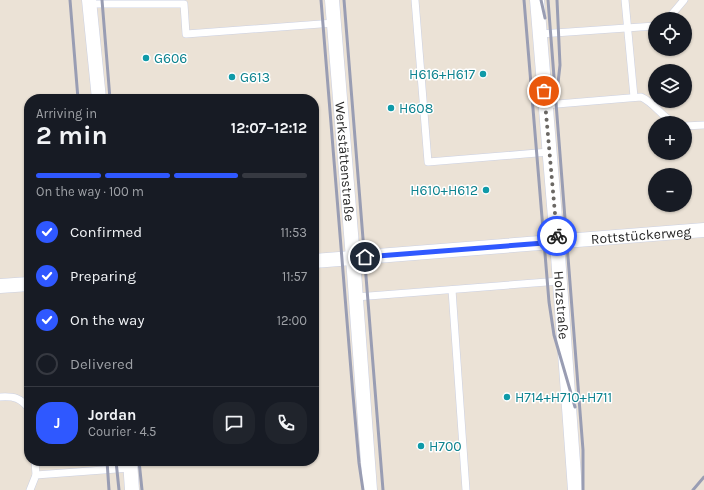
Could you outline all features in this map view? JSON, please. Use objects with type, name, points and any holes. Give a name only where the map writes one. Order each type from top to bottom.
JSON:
[{"type":"street","name":"Werkstättenstraße","points":[[332,0],[370,490]]},
{"type":"street","name":"Holzstraße","points":[[537,0],[557,242],[575,490]]},
{"type":"street","points":[[89,2],[98,94]]},
{"type":"street","name":"Rottstückerweg","points":[[319,261],[704,230]]},
{"type":"street","points":[[0,286],[24,284]]},
{"type":"street","points":[[130,466],[132,490]]},
{"type":"lane","points":[[415,0],[428,162],[549,152]]},
{"type":"lane","points":[[625,0],[634,98]]},
{"type":"lane","points":[[674,12],[684,0]]},
{"type":"lane","points":[[89,2],[184,4],[186,34],[334,23]]},
{"type":"lane","points":[[540,34],[648,27]]},
{"type":"lane","points":[[545,105],[641,97],[650,101],[665,116]]},
{"type":"lane","points":[[692,126],[704,125]]},
{"type":"lane","points":[[356,297],[560,281]]},
{"type":"lane","points":[[452,290],[466,490]]},
{"type":"lane","points":[[0,397],[17,397],[24,402]]},
{"type":"lane","points":[[30,490],[36,475],[35,466]]},
{"type":"lane","points":[[36,475],[113,466]]},
{"type":"railway","points":[[70,0],[78,94]]},
{"type":"railway","points":[[102,0],[110,94]]},
{"type":"railway","points":[[321,0],[353,395],[363,490]]},
{"type":"railway","points":[[344,0],[383,490]]},
{"type":"railway","points":[[524,0],[549,302],[554,335],[575,407]]},
{"type":"railway","points":[[541,0],[545,18]]},
{"type":"railway","points":[[548,0],[583,450],[583,490]]},
{"type":"railway","points":[[557,0],[560,65],[558,83]]},
{"type":"railway","points":[[107,466],[109,490]]},
{"type":"railway","points":[[117,466],[119,490]]},
{"type":"railway","points":[[140,466],[142,490]]},
{"type":"railway","points":[[693,490],[704,477]]},
{"type":"way so far","points":[[544,91],[557,236]]},
{"type":"place","name":"G606","points":[[146,58]]},
{"type":"place","name":"H616+H617","points":[[483,74]]},
{"type":"place","name":"G613","points":[[232,77]]},
{"type":"place","name":"H608","points":[[391,108]]},
{"type":"place","name":"H610+H612","points":[[486,190]]},
{"type":"place","name":"H714+H710+H711","points":[[507,397]]},
{"type":"place","name":"H700","points":[[421,446]]},
{"type":"route","points":[[365,257],[557,242],[557,236]]}]
